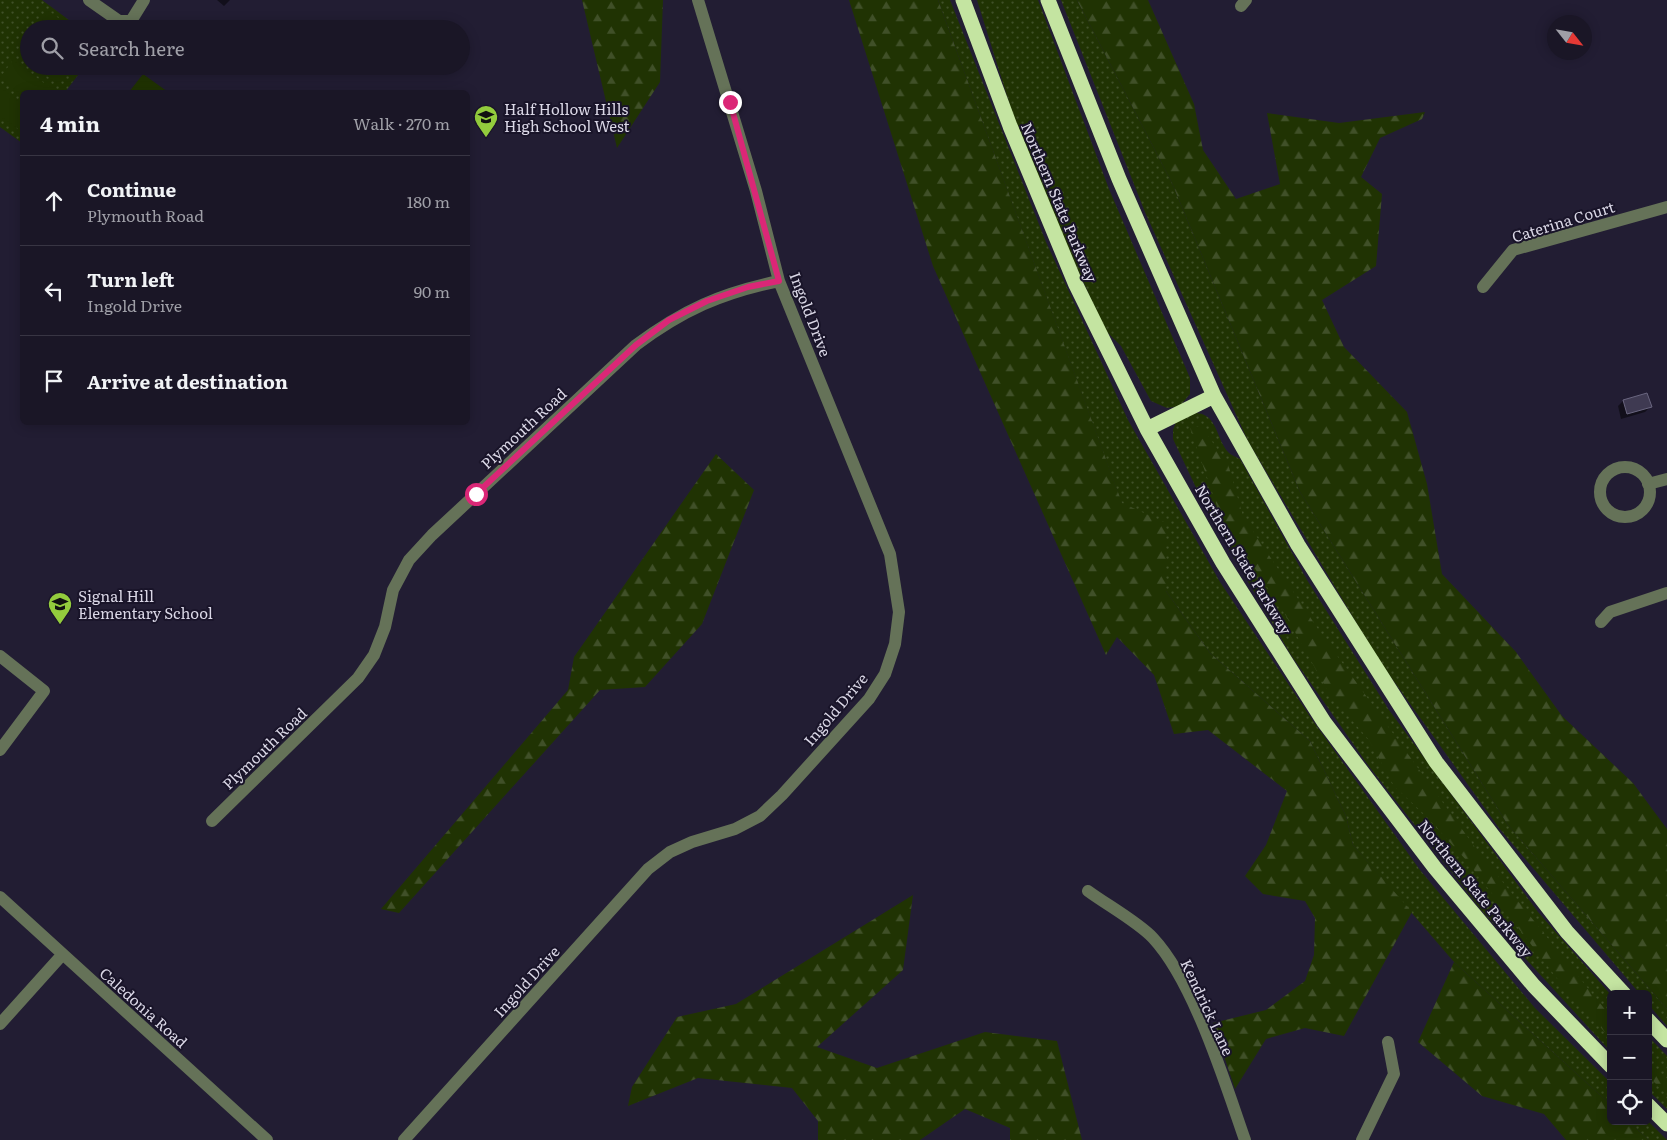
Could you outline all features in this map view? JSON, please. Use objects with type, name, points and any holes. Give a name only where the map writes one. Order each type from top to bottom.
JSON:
[{"type":"highway","name":"Northern State Parkway","points":[[963,0],[1010,126],[1076,285],[1147,429],[1223,564],[1324,722],[1435,868],[1534,986],[1607,1062]]},
{"type":"highway","points":[[1048,0],[1119,180],[1214,396],[1298,545],[1436,762],[1567,932],[1620,990]]},
{"type":"highway","points":[[1147,429],[1214,396]]},
{"type":"highway","points":[[1652,1024],[1667,1040]]},
{"type":"highway","points":[[1652,1109],[1667,1124]]},
{"type":"street","points":[[90,0],[118,20]]},
{"type":"street","points":[[132,20],[144,0]]},
{"type":"street","name":"Ingold Drive","points":[[404,1140],[648,869],[678,848],[735,829],[760,816],[782,795],[868,699],[885,674],[896,644],[899,612],[890,554],[779,281],[748,163],[698,0]]},
{"type":"street","name":"Caterina Court","points":[[1483,287],[1513,250],[1667,207]]},
{"type":"street","name":"Plymouth Road","points":[[212,821],[358,678],[374,655],[385,627],[393,590],[409,560],[432,535],[636,345],[669,320],[707,301],[748,287],[779,281]]},
{"type":"street","points":[[1648,484],[1667,479]]},
{"type":"street","points":[[1601,622],[1610,612],[1667,593]]},
{"type":"street","points":[[0,656],[44,691],[0,750]]},
{"type":"street","name":"Kendrick Lane","points":[[1088,891],[1152,938],[1172,963],[1208,1041],[1245,1140]]},
{"type":"street","name":"Caledonia Road","points":[[0,897],[267,1140]]},
{"type":"street","points":[[0,1024],[62,955]]},
{"type":"street","points":[[1362,1140],[1394,1074],[1388,1042]]},
{"type":"green space","points":[[0,0],[42,0],[69,20],[20,20],[20,75],[78,75],[67,90],[20,90],[20,142],[0,127]]},
{"type":"green space","points":[[582,0],[663,0],[660,82],[617,148]]},
{"type":"green space","points":[[849,0],[938,0],[1122,503],[1166,523],[1166,591],[1210,653],[1310,741],[1346,816],[1353,845],[1412,912],[1344,1036],[1305,1028],[1266,1039],[1235,1089],[1213,1023],[1266,1010],[1305,981],[1314,955],[1315,918],[1305,901],[1263,894],[1245,876],[1266,845],[1287,791],[1208,730],[1174,734],[1154,675],[1117,637],[1106,655],[933,266]]},
{"type":"green space","points":[[938,0],[950,0],[1046,242],[1128,420],[1220,582],[1313,721],[1420,870],[1535,1008],[1607,1079],[1607,1101],[1454,962],[1353,845],[1346,816],[1310,741],[1210,653],[1166,591],[1166,524],[1122,504]]},
{"type":"green space","points":[[977,0],[1038,0],[1109,189],[1190,378],[1190,394],[1180,406],[1167,408],[1151,401],[1121,346],[1105,330],[1024,150]]},
{"type":"green space","points":[[1061,0],[1077,0],[1172,183],[1300,492],[1508,825],[1651,990],[1637,990],[1499,828],[1378,659],[1248,441],[1145,212]]},
{"type":"green space","points":[[1077,0],[1148,0],[1194,104],[1203,150],[1236,199],[1280,184],[1267,113],[1339,123],[1425,112],[1422,119],[1380,138],[1361,177],[1382,194],[1376,266],[1322,300],[1344,347],[1407,412],[1427,484],[1442,574],[1516,652],[1562,716],[1633,783],[1667,829],[1667,1009],[1508,825],[1300,492],[1172,183]]},
{"type":"green space","points":[[49,11],[61,20],[42,20]]},
{"type":"green space","points":[[13,60],[20,65],[20,75],[33,75],[52,89],[20,90],[20,93],[0,78]]},
{"type":"green space","points":[[46,75],[62,75],[56,83]]},
{"type":"green space","points":[[142,75],[144,75],[165,90],[131,90]]},
{"type":"green space","points":[[0,87],[20,102],[20,130],[0,116]]},
{"type":"green space","points":[[1196,413],[1203,414],[1213,423],[1225,448],[1230,454],[1240,459],[1307,580],[1389,710],[1538,912],[1607,990],[1607,1048],[1482,911],[1368,765],[1291,655],[1209,515],[1173,439],[1173,430],[1176,422]]},
{"type":"green space","points":[[1201,426],[1228,464],[1243,516],[1320,632],[1477,850],[1607,1012],[1607,1035],[1559,981],[1467,861],[1425,815],[1394,786],[1369,740],[1330,695],[1286,616],[1220,515],[1190,428]]},
{"type":"green space","points":[[716,454],[754,490],[702,624],[645,687],[600,690],[399,913],[381,909],[568,690],[574,657]]},
{"type":"green space","points":[[913,895],[903,970],[817,1047],[877,1068],[985,1032],[1057,1041],[1082,1140],[1010,1140],[1010,1128],[965,1109],[920,1140],[818,1140],[818,1121],[792,1088],[698,1078],[628,1106],[632,1087],[677,1017],[736,1004]]},
{"type":"green space","points":[[1454,962],[1607,1101],[1607,1125],[1632,1125],[1649,1140],[1566,1140],[1544,1114],[1482,1096],[1418,1042]]},
{"type":"green space","points":[[1652,992],[1667,1009],[1667,1026],[1652,1009]]},
{"type":"green space","points":[[1652,1040],[1667,1056],[1667,1109],[1652,1094]]},
{"type":"green space","points":[[1652,1065],[1667,1079],[1667,1095],[1652,1080]]},
{"type":"green space","points":[[1632,1125],[1652,1125],[1667,1140],[1649,1140]]},
{"type":"building","points":[[1647,393],[1652,407],[1627,414],[1623,400]]},
{"type":"place","name":"Half Hollow Hills High School West","points":[[486,138]]},
{"type":"place","name":"Signal Hill Elementary School","points":[[60,625]]},
{"type":"route","points":[[476,494],[636,345],[669,320],[707,301],[748,287],[779,281],[756,191],[730,102]]}]
